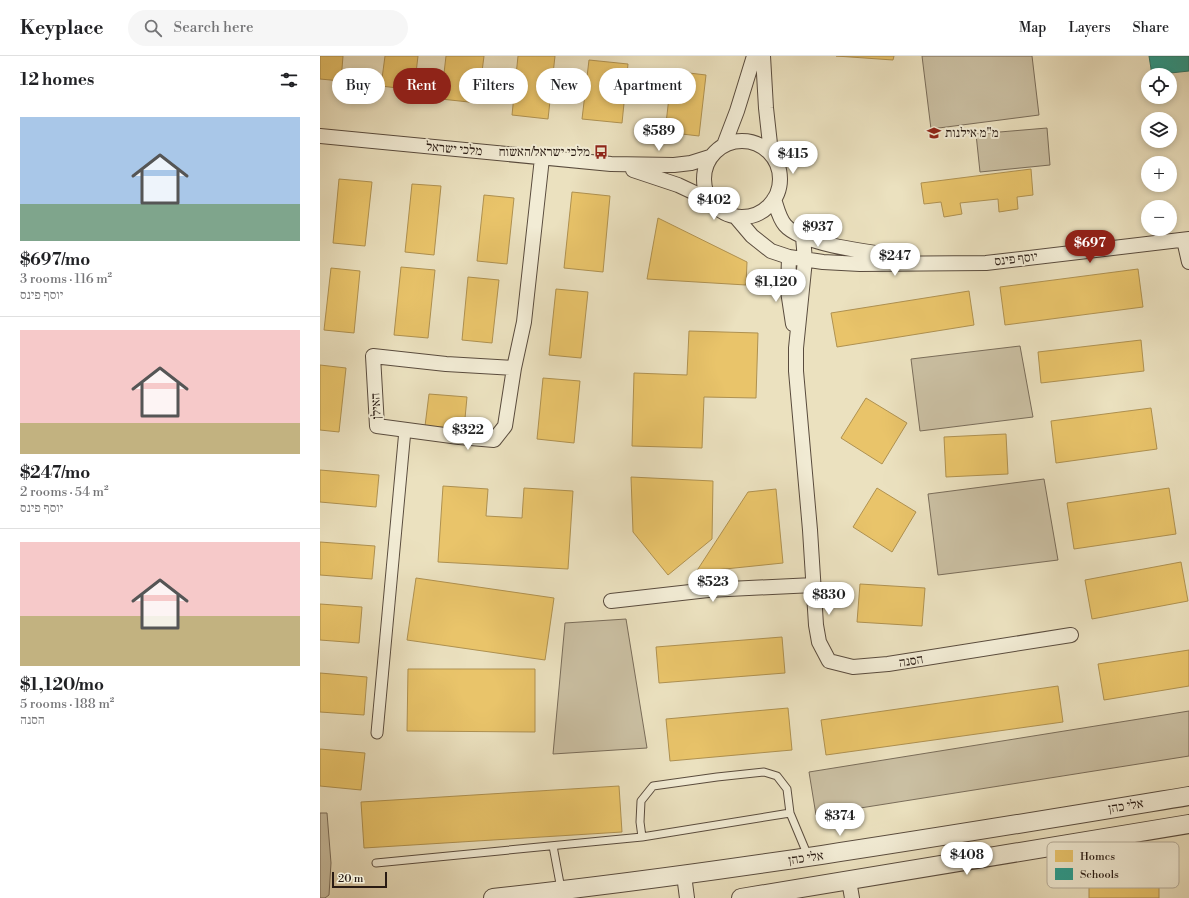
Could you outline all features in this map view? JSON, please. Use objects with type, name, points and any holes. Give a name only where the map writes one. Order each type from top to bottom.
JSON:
[{"type":"street","points":[[724,145],[737,111],[754,56]]},
{"type":"street","points":[[762,56],[771,153],[777,164],[780,176],[779,188],[774,199],[767,208],[757,214],[735,216],[717,208],[710,200],[705,190],[704,178],[705,167],[710,157],[716,150],[724,145],[736,141],[749,141],[761,145],[771,153]]},
{"type":"street","name":"מלכי ישראל","points":[[320,136],[611,164],[674,165],[691,163],[710,157]]},
{"type":"street","name":"האילן","points":[[514,368],[446,364],[373,356],[377,426],[494,440],[505,426],[514,368],[524,322],[542,158]]},
{"type":"street","name":"מלכי ישראל","points":[[611,164],[651,175],[710,200]]},
{"type":"street","name":"יוסף פינס","points":[[774,199],[778,214],[784,224],[794,233],[803,237],[857,250],[986,263]]},
{"type":"street","name":"יוסף פינס","points":[[735,216],[766,248],[789,257],[805,260],[860,264],[986,263],[1187,239]]},
{"type":"street","name":"הסנה","points":[[803,237],[805,260],[796,348],[796,371],[816,625],[820,642],[829,661],[853,667],[888,664],[1071,635]]},
{"type":"street","points":[[1187,239],[1189,262]]},
{"type":"street","name":"הסנה","points":[[789,257],[788,291],[796,348]]},
{"type":"street","points":[[377,733],[405,430]]},
{"type":"street","points":[[611,601],[708,590],[814,585]]},
{"type":"street","name":"אלי כהן","points":[[493,898],[562,891],[809,858],[1189,796]]},
{"type":"street","points":[[1095,842],[1189,824]]},
{"type":"street","points":[[741,898],[850,889],[1047,851]]},
{"type":"street","points":[[684,875],[687,898]]},
{"type":"lane","points":[[642,837],[640,822],[641,801],[653,786],[764,772],[776,776],[787,789],[790,813],[809,858]]},
{"type":"lane","points":[[376,862],[642,837],[790,813]]},
{"type":"lane","points":[[553,846],[562,891]]},
{"type":"shaded area","points":[[922,56],[1032,56],[1039,115],[931,129]]},
{"type":"shaded area","points":[[1047,128],[1050,165],[980,172],[976,134]]},
{"type":"shaded area","points":[[1020,346],[1033,417],[920,431],[911,359]]},
{"type":"shaded area","points":[[1044,479],[1058,560],[938,575],[928,494]]},
{"type":"shaded area","points":[[626,619],[647,748],[553,754],[565,623]]},
{"type":"shaded area","points":[[1189,711],[1189,756],[816,815],[809,772]]},
{"type":"shaded area","points":[[320,813],[327,813],[331,863],[329,895],[325,898],[320,898]]},
{"type":"building: Homes","points":[[320,56],[343,56],[342,68],[332,68],[332,80],[320,79]]},
{"type":"building: Homes","points":[[385,56],[418,56],[417,68],[393,68],[393,87],[385,86],[385,68],[383,68]]},
{"type":"building: Homes","points":[[446,56],[484,56],[482,68],[459,68],[459,101],[451,100],[451,68],[445,68]]},
{"type":"building: Homes","points":[[518,56],[555,56],[554,68],[536,68],[536,104],[550,104],[548,119],[512,115],[513,104],[528,104],[528,68],[517,68]]},
{"type":"building: Homes","points":[[836,56],[894,56],[893,60]]},
{"type":"building: Homes","points":[[589,60],[628,64],[628,68],[599,68],[599,104],[624,104],[622,123],[582,119],[584,104],[591,104],[591,68],[588,68]]},
{"type":"building: Homes","points":[[696,74],[706,75],[699,136],[665,132],[668,104],[696,104]]},
{"type":"building: Homes","points":[[1031,169],[1033,195],[1017,197],[1018,209],[999,212],[998,199],[960,203],[962,214],[944,217],[941,202],[924,204],[921,183]]},
{"type":"building: Homes","points":[[339,179],[372,182],[365,246],[333,243]]},
{"type":"building: Homes","points":[[412,184],[441,186],[434,255],[405,252]]},
{"type":"building: Homes","points":[[572,192],[610,196],[603,272],[564,268]]},
{"type":"building: Homes","points":[[484,195],[514,198],[507,264],[477,261]]},
{"type":"building: Homes","points":[[658,218],[747,262],[746,285],[647,279]]},
{"type":"building: Homes","points":[[401,267],[435,270],[428,338],[394,335]]},
{"type":"building: Homes","points":[[331,268],[360,271],[354,333],[324,330]]},
{"type":"building: Homes","points":[[1138,269],[1143,307],[1005,325],[1000,287]]},
{"type":"building: Homes","points":[[468,277],[499,280],[492,343],[462,340]]},
{"type":"building: Homes","points":[[556,289],[588,292],[581,358],[549,355]]},
{"type":"building: Homes","points":[[969,291],[974,325],[837,347],[831,313]]},
{"type":"building: Homes","points":[[689,331],[758,333],[756,398],[704,397],[702,448],[632,446],[634,373],[687,375]]},
{"type":"building: Homes","points":[[1141,340],[1144,371],[1041,383],[1038,352]]},
{"type":"building: Homes","points":[[320,365],[346,368],[339,432],[320,430]]},
{"type":"building: Homes","points":[[543,378],[580,381],[574,443],[537,439]]},
{"type":"building: Homes","points":[[429,394],[467,397],[464,429],[425,426]]},
{"type":"building: Homes","points":[[866,398],[907,423],[882,464],[841,438]]},
{"type":"building: Homes","points":[[1151,408],[1157,449],[1056,463],[1051,421]]},
{"type":"building: Homes","points":[[1006,434],[1008,474],[946,477],[944,437]]},
{"type":"building: Homes","points":[[320,470],[379,475],[376,507],[320,502]]},
{"type":"building: Homes","points":[[631,477],[713,481],[712,539],[668,575],[633,532]]},
{"type":"building: Homes","points":[[443,486],[488,489],[486,516],[522,518],[524,488],[573,491],[568,569],[438,562]]},
{"type":"building: Homes","points":[[877,488],[916,512],[892,552],[853,527]]},
{"type":"building: Homes","points":[[1169,488],[1176,534],[1074,549],[1067,503]]},
{"type":"building: Homes","points":[[776,489],[783,563],[696,572],[748,492]]},
{"type":"building: Homes","points":[[320,542],[375,546],[372,579],[320,575]]},
{"type":"building: Homes","points":[[1181,562],[1188,601],[1092,619],[1085,580]]},
{"type":"building: Homes","points":[[416,578],[554,598],[545,660],[407,640]]},
{"type":"building: Homes","points":[[860,584],[925,588],[922,626],[857,622]]},
{"type":"building: Homes","points":[[320,604],[362,607],[359,643],[320,640]]},
{"type":"building: Homes","points":[[782,637],[785,673],[659,683],[656,647]]},
{"type":"building: Homes","points":[[1189,650],[1189,686],[1104,700],[1098,664]]},
{"type":"building: Homes","points":[[408,669],[535,669],[535,732],[407,731]]},
{"type":"building: Homes","points":[[320,673],[367,677],[364,715],[320,712]]},
{"type":"building: Homes","points":[[1058,686],[1063,722],[826,755],[821,720]]},
{"type":"building: Homes","points":[[788,708],[792,750],[670,761],[666,719]]},
{"type":"building: Homes","points":[[320,749],[365,753],[361,790],[320,786]]},
{"type":"building: Homes","points":[[619,786],[622,832],[364,848],[361,802]]},
{"type":"building: Homes","points":[[1089,888],[1159,888],[1159,898],[1089,898]]},
{"type":"building: Schools","points":[[1149,56],[1189,56],[1189,71],[1177,72],[1177,68],[1151,68]]},
{"type":"place","name":"מ\"מ אילנות","points":[[934,133]]},
{"type":"place","name":"מלכי ישראל/האשוח","points":[[601,152]]}]
